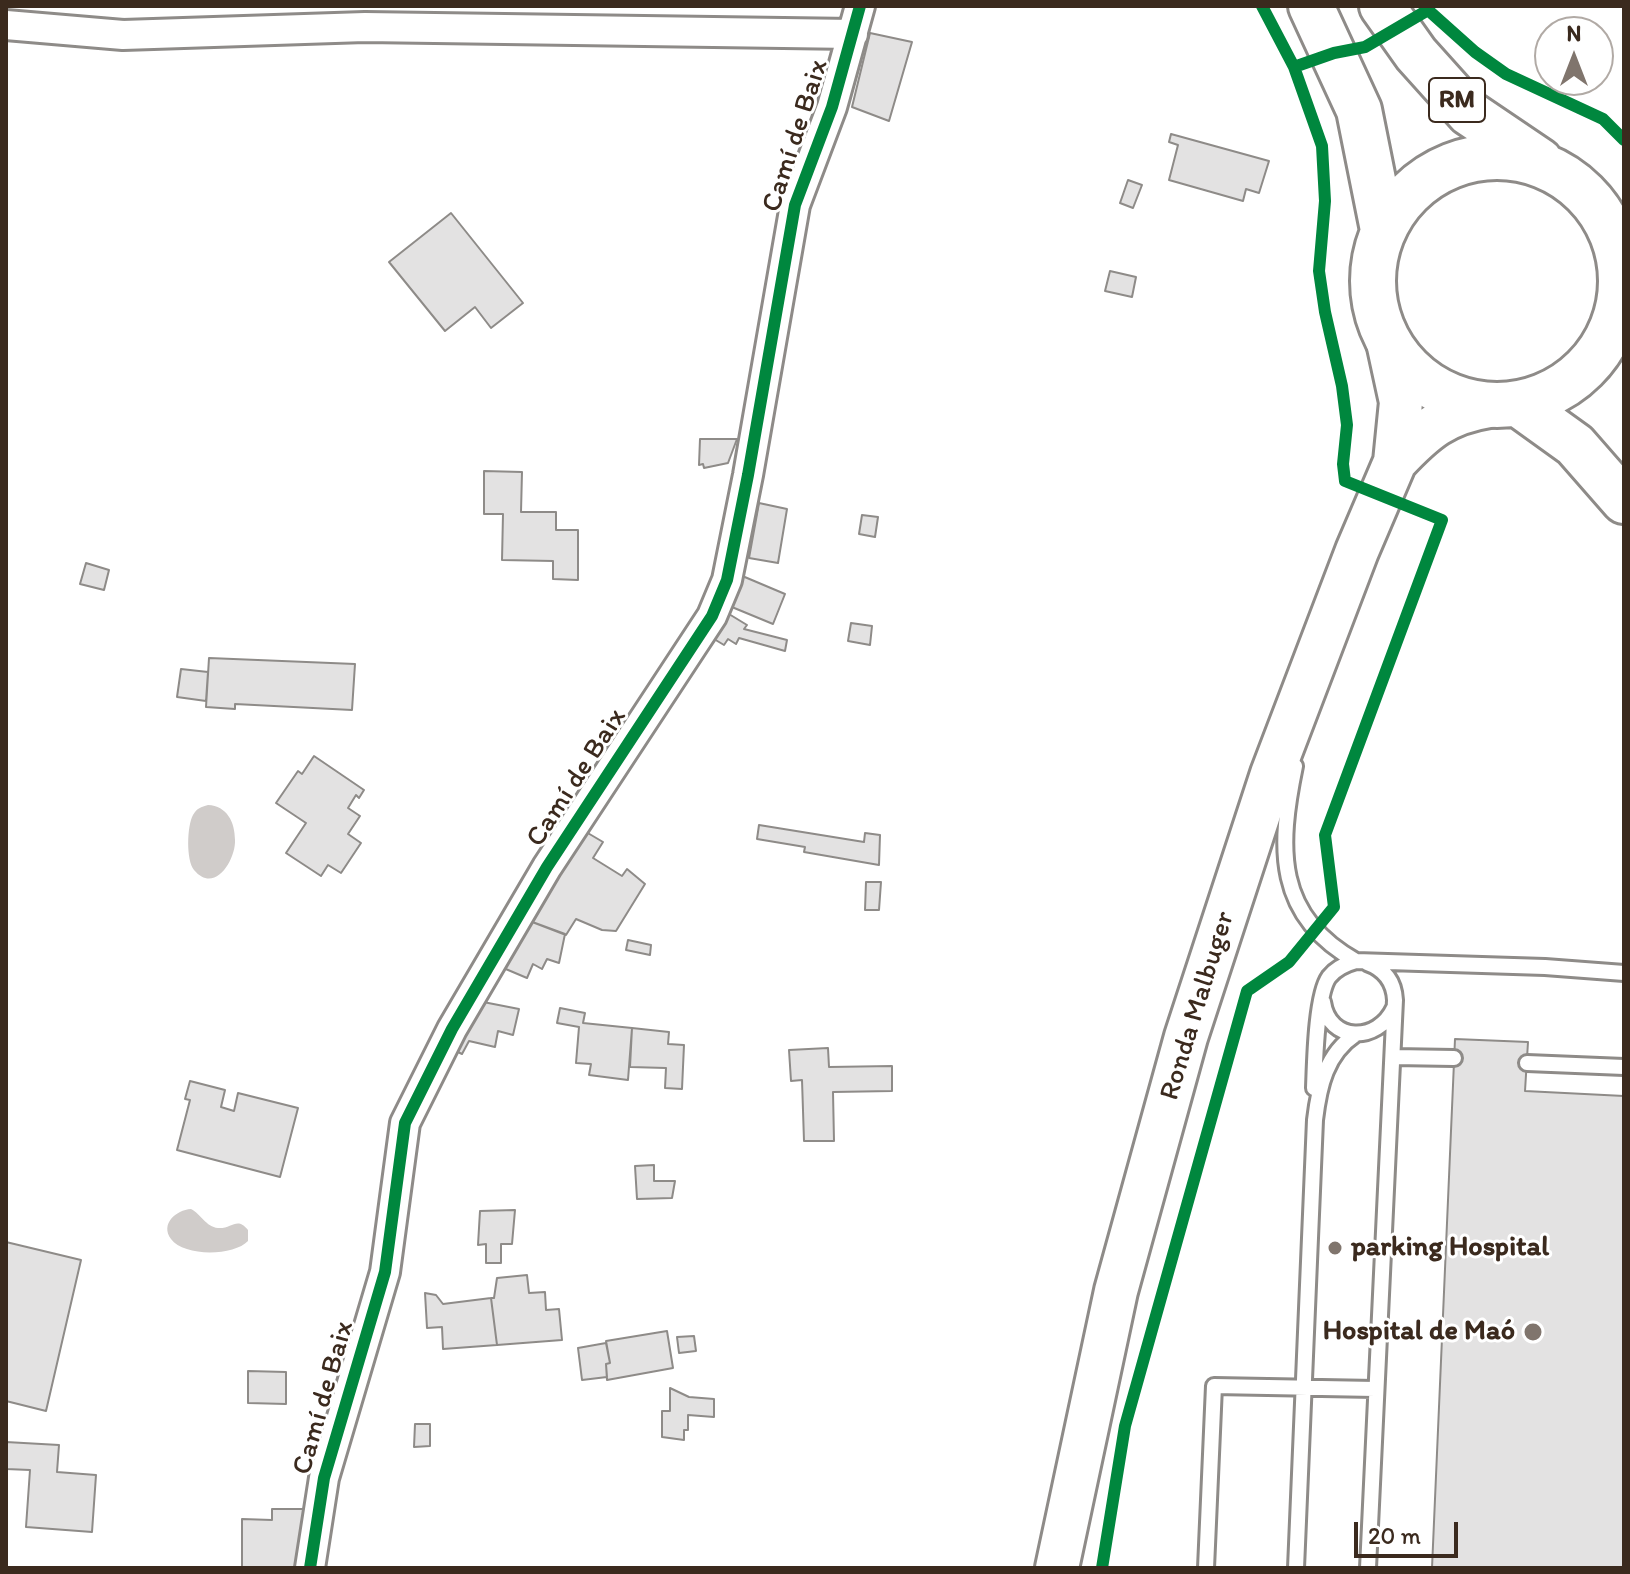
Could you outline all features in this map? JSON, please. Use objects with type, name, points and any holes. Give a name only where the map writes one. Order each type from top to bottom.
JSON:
[{"type":"main road","name":"RM","points":[[1311,6],[1359,110],[1383,230]]},
{"type":"main road","name":"RM","points":[[1382,6],[1416,54],[1469,113],[1556,171],[1589,196],[1611,230],[1622,270],[1621,318],[1583,372],[1553,393],[1504,405],[1461,400],[1437,391],[1417,378],[1388,342],[1378,321],[1372,275],[1383,230],[1398,205],[1418,184],[1443,169],[1471,160],[1500,157],[1528,161],[1556,171]]},
{"type":"main road","name":"RM","points":[[1504,405],[1575,445],[1624,501]]},
{"type":"street","name":"Camí de Baix","points":[[310,1568],[324,1478],[385,1272],[405,1123],[452,1029],[512,927],[556,854],[712,616],[727,580],[795,205],[832,107],[860,6]]},
{"type":"street","points":[[6,25],[123,35],[365,27],[853,34]]},
{"type":"street","name":"Ronda Malbuger","points":[[1057,1568],[1116,1291],[1186,1037],[1263,802],[1357,551],[1395,462],[1401,402],[1388,342]]},
{"type":"street","name":"Ronda Malbuger","points":[[1395,462],[1429,428],[1459,411],[1504,405]]},
{"type":"lane","points":[[1326,633],[1289,792],[1285,843],[1288,873],[1293,897],[1309,924],[1327,944],[1384,972],[1390,980],[1395,1000],[1368,1568]]},
{"type":"lane","points":[[1296,1568],[1315,1057],[1322,998],[1328,977],[1336,969],[1361,962],[1545,967],[1624,973]]},
{"type":"lane","points":[[1322,998],[1329,1019],[1345,1032],[1356,1034],[1375,1031],[1383,1025],[1395,1000]]},
{"type":"lane","points":[[1315,1120],[1326,1070],[1344,1042],[1356,1034]]},
{"type":"lane","points":[[1394,1057],[1454,1058]]},
{"type":"lane","points":[[1527,1063],[1624,1067]]},
{"type":"lane","points":[[1206,1568],[1214,1386],[1375,1389]]},
{"type":"shaded area","points":[[208,805],[220,808],[229,816],[235,840],[232,856],[223,872],[209,879],[202,877],[191,865],[188,843],[193,815],[199,808]]},
{"type":"shaded area","points":[[191,1209],[214,1227],[241,1224],[248,1230],[248,1241],[221,1252],[197,1251],[177,1245],[167,1228],[175,1215]]},
{"type":"building","points":[[870,33],[912,42],[889,121],[852,107]]},
{"type":"building","points":[[1171,134],[1269,161],[1259,193],[1246,189],[1243,201],[1169,180],[1178,145],[1169,142]]},
{"type":"building","points":[[1128,180],[1142,185],[1133,208],[1120,203]]},
{"type":"building","points":[[451,213],[523,303],[491,328],[475,307],[445,331],[389,262]]},
{"type":"building","points":[[1110,271],[1136,277],[1132,297],[1105,291]]},
{"type":"building","points":[[700,439],[737,439],[728,463],[704,468],[703,464],[699,465]]},
{"type":"building","points":[[484,471],[522,472],[521,512],[556,512],[556,530],[578,530],[578,580],[553,579],[553,561],[502,560],[503,514],[484,514]]},
{"type":"building","points":[[759,503],[787,509],[778,563],[749,558]]},
{"type":"building","points":[[862,515],[878,517],[875,537],[859,534]]},
{"type":"building","points":[[86,563],[109,570],[104,590],[80,584]]},
{"type":"building","points":[[740,575],[785,594],[773,624],[727,605]]},
{"type":"building","points":[[724,611],[747,625],[744,629],[787,640],[785,651],[739,638],[736,644],[728,639],[724,645],[709,636]]},
{"type":"building","points":[[851,623],[872,626],[870,645],[848,641]]},
{"type":"building","points":[[209,658],[355,664],[352,710],[235,704],[235,709],[206,707]]},
{"type":"building","points":[[181,669],[208,672],[206,701],[177,697]]},
{"type":"building","points":[[314,756],[364,790],[359,798],[356,795],[348,808],[360,816],[348,834],[361,843],[341,873],[328,865],[321,876],[286,853],[306,823],[276,803],[298,771],[302,774]]},
{"type":"building","points":[[759,825],[864,842],[865,833],[880,835],[879,865],[804,852],[805,847],[757,839]]},
{"type":"building","points":[[581,829],[603,842],[593,858],[622,876],[627,869],[645,884],[616,931],[602,930],[576,919],[566,935],[527,920]]},
{"type":"building","points":[[866,882],[881,882],[879,910],[865,910]]},
{"type":"building","points":[[527,920],[565,934],[559,963],[547,959],[542,969],[533,964],[527,978],[501,967]]},
{"type":"building","points":[[628,940],[651,945],[650,955],[626,950]]},
{"type":"building","points":[[473,1000],[519,1009],[513,1035],[498,1031],[495,1047],[469,1041],[462,1054],[448,1047]]},
{"type":"building","points":[[560,1008],[585,1013],[583,1023],[632,1028],[628,1080],[589,1075],[591,1064],[576,1063],[579,1027],[557,1023]]},
{"type":"building","points":[[632,1028],[669,1032],[668,1044],[684,1045],[682,1089],[665,1088],[666,1068],[630,1067]]},
{"type":"building","name":"Hospital de Maó","points":[[1455,1039],[1528,1042],[1525,1091],[1624,1096],[1624,1568],[1432,1568]]},
{"type":"building","points":[[828,1048],[829,1067],[892,1066],[892,1091],[833,1092],[834,1141],[804,1141],[802,1080],[791,1081],[789,1050]]},
{"type":"building","points":[[190,1081],[225,1090],[221,1107],[234,1111],[238,1093],[298,1108],[280,1177],[177,1150],[190,1100],[185,1099]]},
{"type":"building","points":[[654,1165],[654,1181],[675,1181],[672,1198],[637,1199],[635,1166]]},
{"type":"building","points":[[515,1210],[512,1244],[501,1244],[501,1263],[486,1263],[486,1244],[478,1245],[480,1211]]},
{"type":"building","points":[[6,1242],[81,1260],[46,1411],[6,1401]]},
{"type":"building","points":[[527,1275],[529,1293],[545,1292],[546,1310],[559,1309],[562,1340],[497,1345],[491,1298],[494,1298],[497,1278]]},
{"type":"building","points":[[425,1293],[436,1295],[443,1304],[491,1298],[497,1345],[443,1349],[442,1327],[427,1328]]},
{"type":"building","points":[[667,1331],[673,1368],[607,1380],[606,1364],[610,1363],[606,1341]]},
{"type":"building","points":[[694,1336],[696,1351],[679,1353],[677,1337]]},
{"type":"building","points":[[606,1343],[610,1363],[606,1364],[607,1377],[582,1380],[578,1348]]},
{"type":"building","points":[[248,1371],[286,1372],[286,1404],[248,1403]]},
{"type":"building","points":[[670,1388],[689,1397],[714,1399],[714,1417],[688,1415],[684,1440],[662,1437],[662,1411],[670,1411]]},
{"type":"building","points":[[415,1424],[430,1424],[430,1446],[414,1447]]},
{"type":"building","points":[[6,1442],[59,1445],[57,1472],[96,1475],[92,1532],[26,1527],[30,1470],[6,1469]]},
{"type":"building","points":[[272,1509],[309,1509],[302,1568],[242,1567],[242,1519],[272,1520]]},
{"type":"cycle path","points":[[310,1568],[324,1478],[385,1272],[405,1123],[452,1029],[547,867],[712,616],[727,580],[795,205],[832,107],[860,6]]},
{"type":"cycle path","points":[[1102,1568],[1125,1426],[1247,991],[1289,962],[1334,907],[1325,835],[1442,520],[1345,481],[1343,464],[1347,425],[1319,271],[1325,201],[1322,146],[1294,67],[1262,6]]},
{"type":"cycle path","points":[[1294,67],[1334,53],[1365,47],[1428,10],[1475,52],[1506,74],[1603,119],[1624,140]]},
{"type":"place","name":"parking Hospital","points":[[1335,1248]]},
{"type":"place","name":"Hospital de Maó","points":[[1533,1332]]}]
